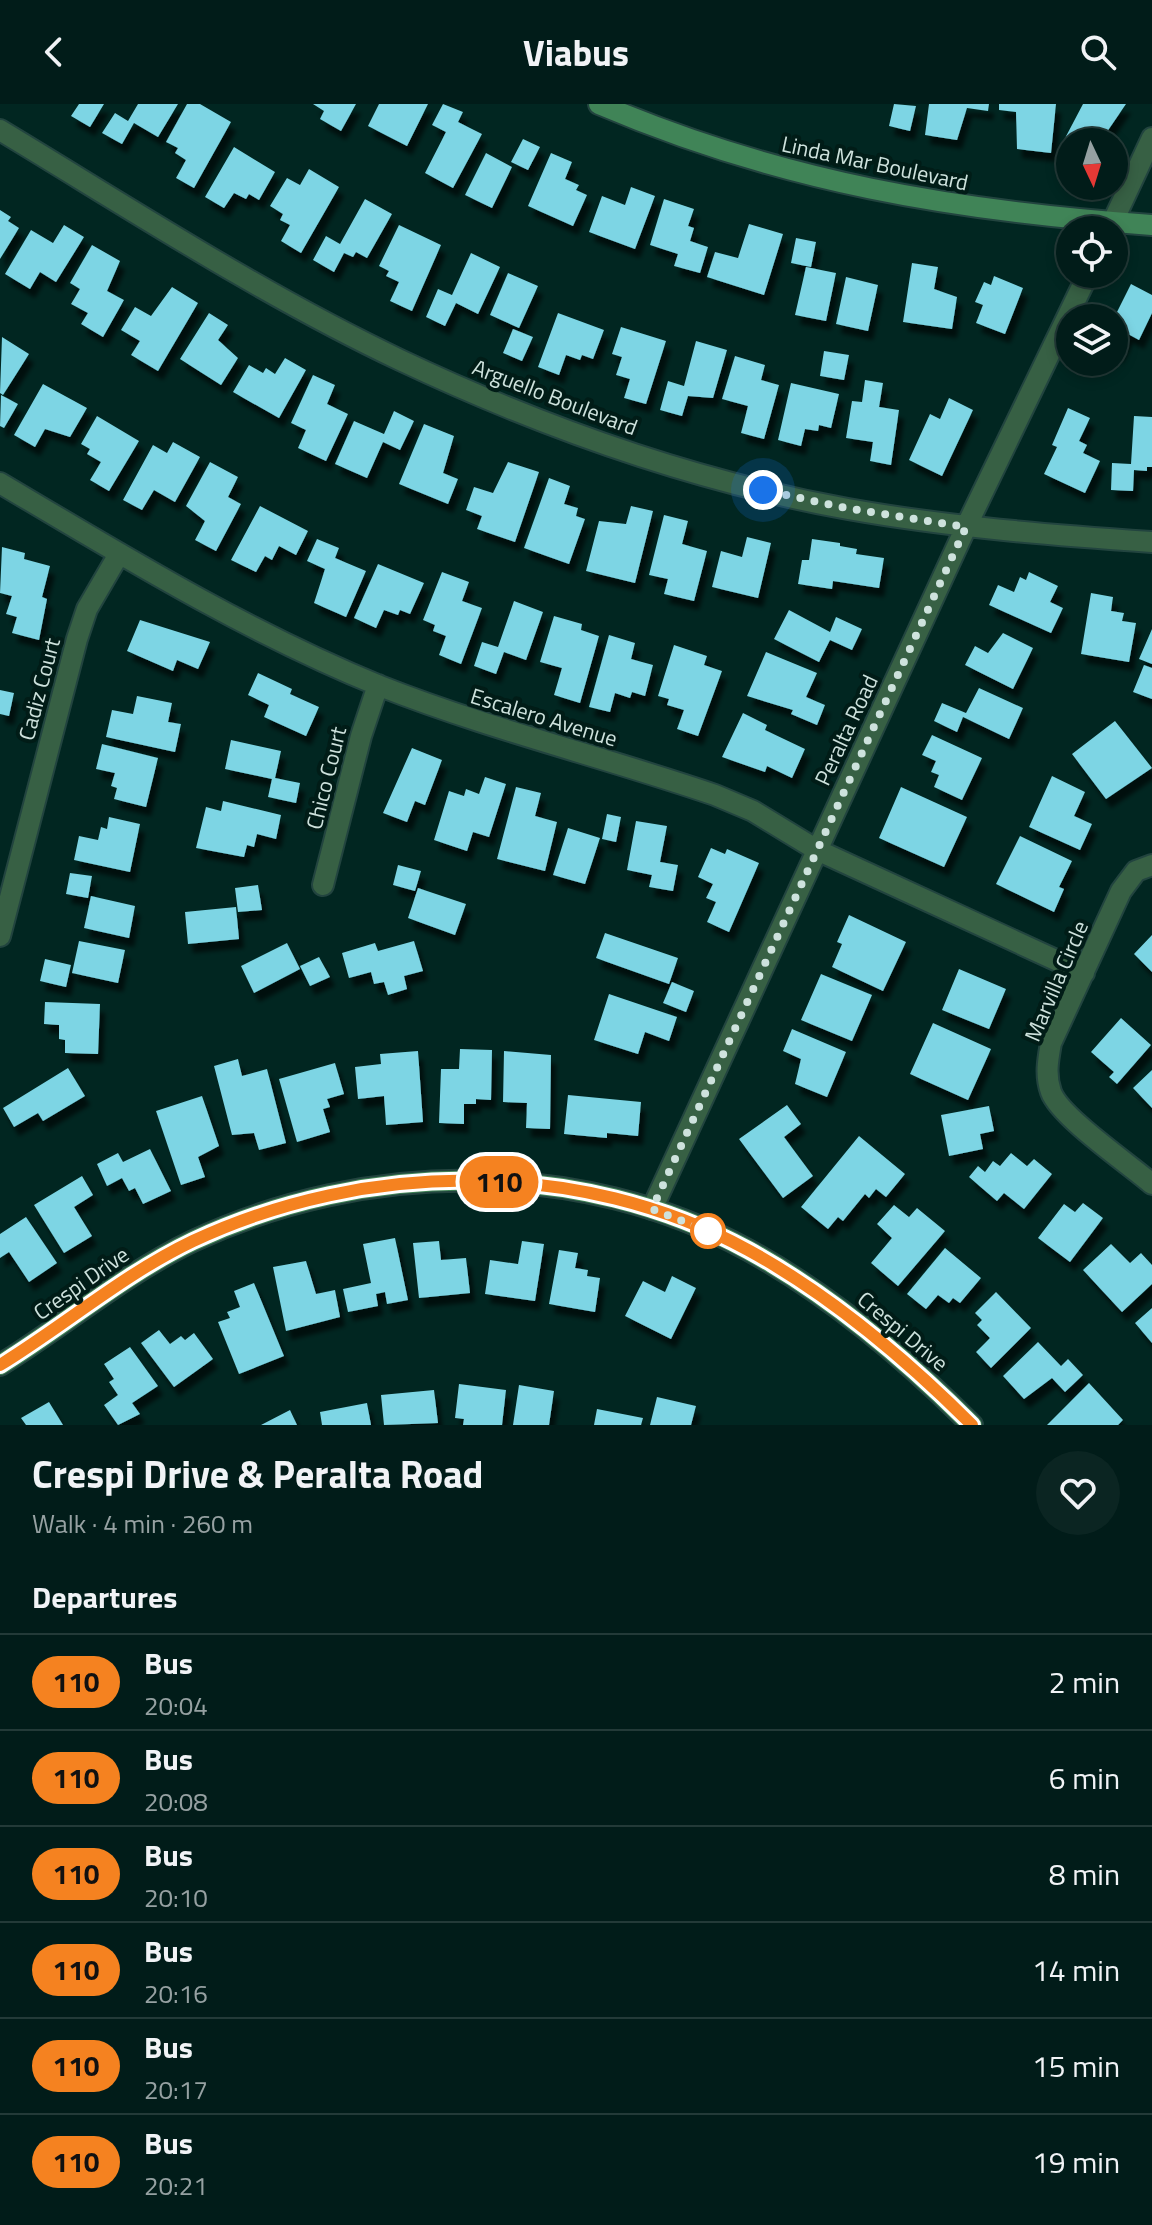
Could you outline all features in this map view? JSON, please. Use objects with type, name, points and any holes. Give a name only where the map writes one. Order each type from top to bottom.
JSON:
[{"type":"street","name":"Linda Mar Boulevard","points":[[599,104],[743,157],[861,188],[1056,219]]},
{"type":"street","name":"Arguello Boulevard","points":[[0,130],[292,304],[399,359],[521,413],[586,437],[721,479],[846,508],[966,527],[1152,542]]},
{"type":"street","points":[[1116,216],[1152,138]]},
{"type":"street","name":"Linda Mar Boulevard","points":[[1128,226],[1152,225]]},
{"type":"street","name":"Peralta Road","points":[[652,1209],[966,527],[1081,288]]},
{"type":"street","name":"Escalero Avenue","points":[[0,483],[119,554],[244,622],[378,685],[466,718],[715,795],[753,811],[817,850],[1084,973]]},
{"type":"street","name":"Cadiz Court","points":[[0,936],[77,639],[87,609],[119,554]]},
{"type":"street","name":"Chico Court","points":[[323,885],[361,736],[378,685]]},
{"type":"street","name":"Marvilla Circle","points":[[1152,865],[1136,871],[1121,891],[1051,1043],[1046,1070],[1052,1094],[1068,1115],[1152,1184]]},
{"type":"street","name":"Crespi Drive","points":[[0,1365],[110,1290],[192,1241],[303,1201],[398,1184],[503,1182],[609,1196],[652,1209],[747,1250],[791,1276],[878,1338],[972,1425]]},
{"type":"building","points":[[79,104],[104,104],[90,127],[71,116]]},
{"type":"building","points":[[138,104],[178,104],[158,137],[134,123],[122,144],[102,133],[115,113],[128,121]]},
{"type":"building","points":[[187,104],[200,104],[231,122],[194,188],[176,178],[186,160],[175,153],[178,148],[166,142]]},
{"type":"building","points":[[313,104],[356,104],[341,131],[320,119],[324,111]]},
{"type":"building","points":[[379,104],[428,104],[407,146],[368,126]]},
{"type":"building","points":[[443,104],[463,112],[458,122],[482,134],[453,188],[425,173],[446,132],[432,125]]},
{"type":"building","points":[[894,104],[916,106],[910,131],[889,126]]},
{"type":"building","points":[[929,104],[989,104],[988,111],[967,108],[957,140],[925,135]]},
{"type":"building","points":[[999,104],[1056,104],[1051,153],[1017,149],[1016,112],[999,110]]},
{"type":"building","points":[[1083,104],[1126,104],[1110,128],[1070,128]]},
{"type":"building","points":[[523,139],[540,147],[528,170],[511,162]]},
{"type":"building","points":[[234,147],[275,172],[259,200],[249,194],[246,199],[234,193],[224,208],[205,197]]},
{"type":"building","points":[[486,153],[512,167],[492,208],[465,195]]},
{"type":"building","points":[[551,153],[572,162],[565,179],[579,185],[576,190],[587,195],[573,226],[528,206]]},
{"type":"building","points":[[309,169],[339,187],[301,253],[281,241],[290,225],[280,220],[283,214],[270,206],[287,178],[300,185]]},
{"type":"building","points":[[631,187],[655,196],[635,249],[589,232],[602,196],[625,205]]},
{"type":"building","points":[[365,199],[392,214],[367,258],[356,252],[353,257],[344,253],[334,272],[313,260],[326,236],[340,244]]},
{"type":"building","points":[[664,199],[694,209],[688,226],[694,228],[690,241],[708,247],[700,273],[674,266],[678,254],[650,245]]},
{"type":"building","points":[[0,210],[11,217],[8,221],[19,228],[0,259]]},
{"type":"building","points":[[749,224],[783,234],[764,295],[707,277],[715,252],[738,258]]},
{"type":"building","points":[[64,225],[84,237],[56,282],[40,272],[30,289],[5,274],[31,230],[53,243]]},
{"type":"building","points":[[399,225],[441,245],[412,311],[390,301],[399,282],[386,276],[389,271],[379,266]]},
{"type":"building","points":[[796,238],[816,242],[811,267],[791,263]]},
{"type":"building","points":[[92,245],[120,261],[107,291],[124,300],[103,337],[81,324],[88,313],[71,304],[80,289],[70,283]]},
{"type":"building","points":[[471,253],[500,267],[478,314],[456,303],[445,326],[426,317],[438,289],[452,295]]},
{"type":"building","points":[[912,263],[938,267],[934,289],[957,297],[952,329],[903,322]]},
{"type":"building","points":[[806,267],[836,273],[826,321],[795,315]]},
{"type":"building","points":[[508,273],[538,286],[519,328],[490,315]]},
{"type":"building","points":[[994,276],[1023,288],[1005,334],[976,323],[983,305],[975,302],[984,282],[991,285]]},
{"type":"building","points":[[846,277],[878,285],[868,331],[836,324]]},
{"type":"building","points":[[1131,284],[1152,295],[1152,313],[1139,340],[1128,334],[1128,304],[1121,304]]},
{"type":"building","points":[[172,287],[198,303],[158,371],[131,355],[140,341],[121,330],[135,307],[151,316]]},
{"type":"building","points":[[209,313],[228,325],[218,340],[238,358],[221,385],[180,359]]},
{"type":"building","points":[[558,313],[604,330],[593,359],[582,355],[580,360],[566,355],[559,375],[538,367]]},
{"type":"building","points":[[621,327],[666,341],[646,404],[624,398],[630,379],[616,375],[622,357],[612,354]]},
{"type":"building","points":[[513,329],[533,337],[522,361],[503,353]]},
{"type":"building","points":[[2,337],[29,354],[3,395],[0,393]]},
{"type":"building","points":[[696,341],[727,350],[713,398],[688,396],[682,416],[660,410],[668,381],[684,386]]},
{"type":"building","points":[[824,351],[849,355],[844,380],[820,376]]},
{"type":"building","points":[[735,356],[765,365],[761,380],[779,385],[764,439],[741,433],[748,406],[722,399]]},
{"type":"building","points":[[285,358],[306,370],[279,418],[233,392],[249,365],[263,373],[266,368],[275,374]]},
{"type":"building","points":[[313,375],[335,385],[327,404],[348,414],[326,461],[298,448],[306,430],[291,423]]},
{"type":"building","points":[[865,380],[883,383],[879,407],[899,410],[891,465],[870,461],[873,442],[846,438],[852,401],[862,402]]},
{"type":"building","points":[[791,383],[839,394],[831,428],[819,425],[818,431],[805,429],[801,446],[778,440]]},
{"type":"building","points":[[43,384],[87,408],[70,437],[45,429],[35,447],[14,435]]},
{"type":"building","points":[[1,395],[18,404],[4,428],[0,426]]},
{"type":"building","points":[[949,398],[973,410],[942,476],[909,460],[930,414],[940,419]]},
{"type":"building","points":[[1068,408],[1090,418],[1079,441],[1087,445],[1083,453],[1100,461],[1085,493],[1044,474],[1057,447],[1052,445]]},
{"type":"building","points":[[394,411],[414,421],[400,450],[383,442],[367,478],[335,464],[354,421],[384,434]]},
{"type":"building","points":[[97,416],[139,441],[109,491],[90,480],[101,462],[87,454],[90,449],[81,444]]},
{"type":"building","points":[[1134,416],[1152,417],[1152,467],[1147,467],[1147,471],[1134,470],[1133,491],[1111,490],[1112,463],[1131,464]]},
{"type":"building","points":[[424,424],[454,436],[443,473],[458,479],[448,504],[399,484]]},
{"type":"building","points":[[173,442],[200,457],[175,502],[154,490],[142,510],[123,500],[153,445],[167,453]]},
{"type":"building","points":[[210,462],[238,477],[228,497],[241,504],[216,551],[195,540],[205,521],[186,506]]},
{"type":"building","points":[[508,462],[539,472],[515,542],[477,529],[482,516],[466,510],[474,487],[493,493]]},
{"type":"building","points":[[549,478],[570,486],[564,504],[578,508],[576,516],[585,519],[569,564],[524,548]]},
{"type":"building","points":[[260,506],[308,531],[296,555],[279,546],[272,560],[265,556],[256,572],[231,560]]},
{"type":"building","points":[[631,506],[653,511],[635,583],[586,571],[599,521],[626,524]]},
{"type":"building","points":[[664,515],[688,521],[682,544],[707,551],[694,601],[664,594],[668,579],[649,575]]},
{"type":"building","points":[[747,537],[771,543],[758,598],[712,587],[721,551],[742,557]]},
{"type":"building","points":[[317,539],[339,548],[335,558],[366,571],[346,617],[314,603],[325,569],[307,561]]},
{"type":"building","points":[[812,539],[840,543],[840,546],[857,549],[856,554],[884,558],[879,588],[833,581],[832,589],[798,584],[802,560],[809,560]]},
{"type":"building","points":[[2,547],[25,553],[24,559],[50,566],[42,597],[47,599],[39,640],[12,633],[17,617],[6,614],[12,596],[0,593]]},
{"type":"building","points":[[378,564],[424,583],[410,614],[400,610],[398,615],[384,610],[376,628],[354,618]]},
{"type":"building","points":[[442,572],[469,582],[462,601],[482,608],[461,664],[439,655],[446,636],[433,631],[435,625],[423,620]]},
{"type":"building","points":[[1029,572],[1058,586],[1050,602],[1063,608],[1051,633],[989,605],[998,585],[1014,592],[1020,577],[1026,580]]},
{"type":"building","points":[[1091,593],[1113,597],[1111,611],[1124,613],[1122,621],[1136,623],[1129,662],[1081,654]]},
{"type":"building","points":[[514,601],[543,612],[526,660],[504,652],[496,674],[474,666],[482,642],[498,647]]},
{"type":"building","points":[[789,610],[830,632],[836,617],[862,629],[852,650],[830,640],[819,662],[774,639]]},
{"type":"building","points":[[554,616],[582,624],[581,630],[599,636],[580,703],[554,695],[562,668],[540,662]]},
{"type":"building","points":[[140,620],[210,642],[198,669],[177,660],[173,671],[127,651]]},
{"type":"building","points":[[1152,629],[1152,664],[1139,659]]},
{"type":"building","points":[[1003,633],[1033,648],[1013,689],[965,665],[975,646],[988,653]]},
{"type":"building","points":[[609,635],[635,643],[631,659],[653,665],[645,696],[632,692],[630,698],[615,693],[610,712],[589,707]]},
{"type":"building","points":[[674,645],[707,656],[704,665],[722,671],[698,736],[677,729],[684,710],[667,705],[669,699],[658,696]]},
{"type":"building","points":[[766,652],[817,673],[806,697],[825,705],[817,725],[791,714],[793,710],[747,696]]},
{"type":"building","points":[[1144,665],[1152,668],[1152,699],[1133,692]]},
{"type":"building","points":[[258,673],[292,689],[290,694],[319,707],[306,736],[264,717],[269,705],[248,695]]},
{"type":"building","points":[[979,688],[1023,708],[1009,739],[963,717],[957,732],[934,721],[942,703],[966,713]]},
{"type":"building","points":[[0,690],[14,693],[9,716],[0,714]]},
{"type":"building","points":[[137,696],[172,703],[168,722],[181,724],[175,752],[106,737],[112,710],[133,714]]},
{"type":"building","points":[[743,713],[767,725],[765,730],[805,749],[792,778],[767,766],[765,772],[722,757]]},
{"type":"building","points":[[1115,721],[1152,768],[1106,799],[1072,754]]},
{"type":"building","points":[[932,735],[982,758],[962,800],[934,787],[939,775],[931,772],[936,761],[922,755]]},
{"type":"building","points":[[231,740],[281,751],[275,778],[300,783],[296,803],[268,797],[272,779],[225,769]]},
{"type":"building","points":[[102,744],[158,758],[146,807],[114,799],[117,788],[111,786],[115,773],[96,769]]},
{"type":"building","points":[[412,748],[442,760],[425,805],[415,801],[407,822],[383,813]]},
{"type":"building","points":[[1052,776],[1085,792],[1074,816],[1092,824],[1080,850],[1029,827]]},
{"type":"building","points":[[485,777],[506,784],[489,837],[473,832],[467,851],[434,840],[449,791],[464,796],[466,789],[479,794]]},
{"type":"building","points":[[516,787],[541,793],[535,816],[557,822],[545,871],[497,859]]},
{"type":"building","points":[[901,787],[967,817],[944,867],[879,838]]},
{"type":"building","points":[[223,801],[281,815],[276,839],[257,834],[254,847],[247,845],[244,857],[196,848],[206,807],[221,811]]},
{"type":"building","points":[[607,814],[621,817],[616,842],[602,839]]},
{"type":"building","points":[[109,817],[140,824],[130,872],[74,860],[79,836],[98,840],[101,827],[107,829]]},
{"type":"building","points":[[636,821],[667,826],[660,862],[678,865],[673,891],[649,887],[652,875],[627,870]]},
{"type":"building","points":[[568,828],[600,838],[585,884],[553,875]]},
{"type":"building","points":[[1020,836],[1072,861],[1059,887],[1064,889],[1054,912],[996,884]]},
{"type":"building","points":[[711,848],[725,854],[727,849],[759,863],[729,932],[707,922],[716,902],[706,898],[713,884],[698,877]]},
{"type":"building","points":[[398,865],[421,871],[415,891],[393,885]]},
{"type":"building","points":[[70,873],[92,876],[88,898],[66,894]]},
{"type":"building","points":[[258,885],[262,910],[238,912],[235,888]]},
{"type":"building","points":[[418,888],[466,904],[455,935],[408,918]]},
{"type":"building","points":[[91,896],[135,906],[129,938],[84,928]]},
{"type":"building","points":[[236,907],[239,939],[188,944],[185,912]]},
{"type":"building","points":[[849,915],[906,942],[883,991],[832,967],[842,944],[837,942]]},
{"type":"building","points":[[605,933],[678,958],[669,984],[596,958]]},
{"type":"building","points":[[1152,935],[1152,972],[1134,954]]},
{"type":"building","points":[[79,941],[125,950],[118,983],[72,973]]},
{"type":"building","points":[[414,941],[423,971],[404,976],[407,989],[388,995],[384,982],[374,984],[371,972],[349,978],[342,953],[375,943],[378,951]]},
{"type":"building","points":[[287,943],[300,969],[254,993],[241,966]]},
{"type":"building","points":[[319,957],[330,977],[310,986],[300,966]]},
{"type":"building","points":[[45,959],[71,965],[66,987],[40,981]]},
{"type":"building","points":[[959,969],[1006,989],[989,1029],[942,1010]]},
{"type":"building","points":[[821,974],[872,995],[852,1041],[801,1020]]},
{"type":"building","points":[[672,982],[694,991],[686,1012],[663,1003]]},
{"type":"building","points":[[609,994],[677,1017],[669,1041],[645,1032],[638,1054],[594,1040]]},
{"type":"building","points":[[45,1002],[100,1004],[98,1054],[65,1053],[65,1040],[59,1039],[59,1025],[44,1024]]},
{"type":"building","points":[[1121,1018],[1151,1045],[1117,1084],[1109,1077],[1114,1072],[1091,1052]]},
{"type":"building","points":[[933,1023],[991,1049],[968,1100],[910,1074]]},
{"type":"building","points":[[792,1029],[846,1052],[827,1097],[795,1084],[801,1059],[783,1051]]},
{"type":"building","points":[[460,1049],[492,1050],[491,1100],[476,1099],[476,1104],[464,1104],[464,1124],[439,1123],[441,1069],[459,1069]]},
{"type":"building","points":[[418,1051],[423,1122],[386,1125],[384,1096],[358,1099],[355,1067],[381,1064],[380,1054]]},
{"type":"building","points":[[504,1051],[551,1055],[550,1129],[526,1128],[527,1103],[503,1102]]},
{"type":"building","points":[[238,1059],[242,1076],[267,1069],[286,1143],[259,1150],[254,1133],[232,1135],[214,1066]]},
{"type":"building","points":[[335,1063],[344,1094],[327,1099],[330,1107],[323,1109],[330,1132],[297,1142],[279,1079]]},
{"type":"building","points":[[68,1068],[85,1096],[43,1121],[38,1113],[14,1127],[3,1108]]},
{"type":"building","points":[[1152,1070],[1152,1108],[1133,1088]]},
{"type":"building","points":[[568,1095],[641,1102],[638,1136],[607,1133],[607,1138],[564,1134]]},
{"type":"building","points":[[202,1096],[219,1146],[198,1157],[205,1177],[181,1185],[156,1111]]},
{"type":"building","points":[[787,1105],[801,1124],[784,1137],[813,1176],[783,1198],[739,1139]]},
{"type":"building","points":[[989,1106],[994,1131],[980,1134],[983,1149],[949,1156],[941,1115]]},
{"type":"building","points":[[859,1136],[905,1174],[886,1197],[876,1189],[869,1198],[865,1194],[843,1221],[838,1217],[828,1229],[801,1207]]},
{"type":"building","points":[[150,1149],[171,1191],[143,1204],[135,1188],[129,1191],[122,1178],[107,1186],[97,1164],[118,1153],[123,1162]]},
{"type":"building","points":[[1011,1153],[1027,1166],[1034,1159],[1052,1174],[1024,1209],[1004,1193],[997,1201],[969,1177],[978,1166],[985,1172],[993,1161],[1000,1166]]},
{"type":"building","points":[[82,1176],[93,1195],[74,1207],[92,1236],[64,1253],[34,1205]]},
{"type":"building","points":[[1083,1203],[1103,1218],[1070,1262],[1038,1238],[1064,1204],[1075,1212]]},
{"type":"building","points":[[894,1205],[909,1217],[917,1208],[945,1231],[898,1286],[871,1263],[892,1238],[877,1224]]},
{"type":"building","points":[[26,1217],[57,1263],[29,1282],[9,1252],[0,1258],[0,1234]]},
{"type":"building","points":[[395,1238],[408,1300],[387,1304],[385,1292],[376,1294],[378,1306],[348,1312],[343,1289],[371,1283],[363,1244]]},
{"type":"building","points":[[439,1241],[441,1260],[466,1258],[470,1293],[419,1298],[413,1243]]},
{"type":"building","points":[[522,1241],[544,1244],[535,1301],[485,1294],[490,1260],[518,1264]]},
{"type":"building","points":[[1111,1244],[1130,1263],[1141,1253],[1152,1265],[1152,1284],[1122,1312],[1083,1270]]},
{"type":"building","points":[[945,1248],[981,1278],[960,1303],[953,1298],[949,1303],[938,1295],[926,1309],[907,1294]]},
{"type":"building","points":[[559,1250],[578,1253],[575,1268],[588,1270],[587,1276],[600,1278],[595,1312],[549,1304]]},
{"type":"building","points":[[306,1261],[316,1294],[335,1290],[340,1317],[286,1331],[273,1267]]},
{"type":"building","points":[[672,1276],[696,1288],[671,1339],[625,1316],[643,1281],[665,1292]]},
{"type":"building","points":[[254,1283],[284,1356],[239,1374],[218,1322],[230,1318],[227,1312],[240,1307],[234,1291]]},
{"type":"building","points":[[996,1292],[1031,1328],[991,1368],[976,1352],[990,1338],[977,1325],[982,1320],[975,1313]]},
{"type":"building","points":[[1152,1308],[1152,1343],[1135,1323]]},
{"type":"building","points":[[159,1330],[170,1344],[181,1336],[185,1340],[194,1333],[213,1359],[174,1387],[141,1343]]},
{"type":"building","points":[[1038,1342],[1061,1366],[1068,1359],[1083,1375],[1065,1392],[1052,1378],[1024,1399],[1003,1376]]},
{"type":"building","points":[[130,1347],[158,1386],[132,1403],[140,1414],[118,1425],[104,1405],[118,1395],[109,1382],[114,1379],[104,1364]]},
{"type":"building","points":[[1089,1383],[1123,1420],[1118,1425],[1047,1425]]},
{"type":"building","points":[[459,1384],[506,1390],[502,1425],[463,1425],[464,1419],[455,1418]]},
{"type":"building","points":[[519,1385],[554,1391],[549,1425],[513,1425]]},
{"type":"building","points":[[434,1390],[438,1423],[384,1425],[381,1395]]},
{"type":"building","points":[[657,1397],[696,1406],[691,1425],[650,1425]]},
{"type":"building","points":[[49,1402],[63,1425],[26,1425],[21,1418]]},
{"type":"building","points":[[367,1403],[371,1425],[322,1425],[320,1412]]},
{"type":"building","points":[[597,1409],[643,1418],[641,1425],[594,1425]]},
{"type":"building","points":[[290,1410],[297,1425],[261,1425]]},
{"type":"bus line","name":"110","points":[[0,1365],[46,1337],[97,1298],[147,1266],[192,1241],[240,1221],[290,1204],[343,1192],[398,1184],[503,1182],[609,1196],[704,1229],[747,1250],[791,1276],[878,1338],[972,1425]]},
{"type":"route","points":[[708,1231],[652,1209],[966,527],[846,508],[763,490]]}]
